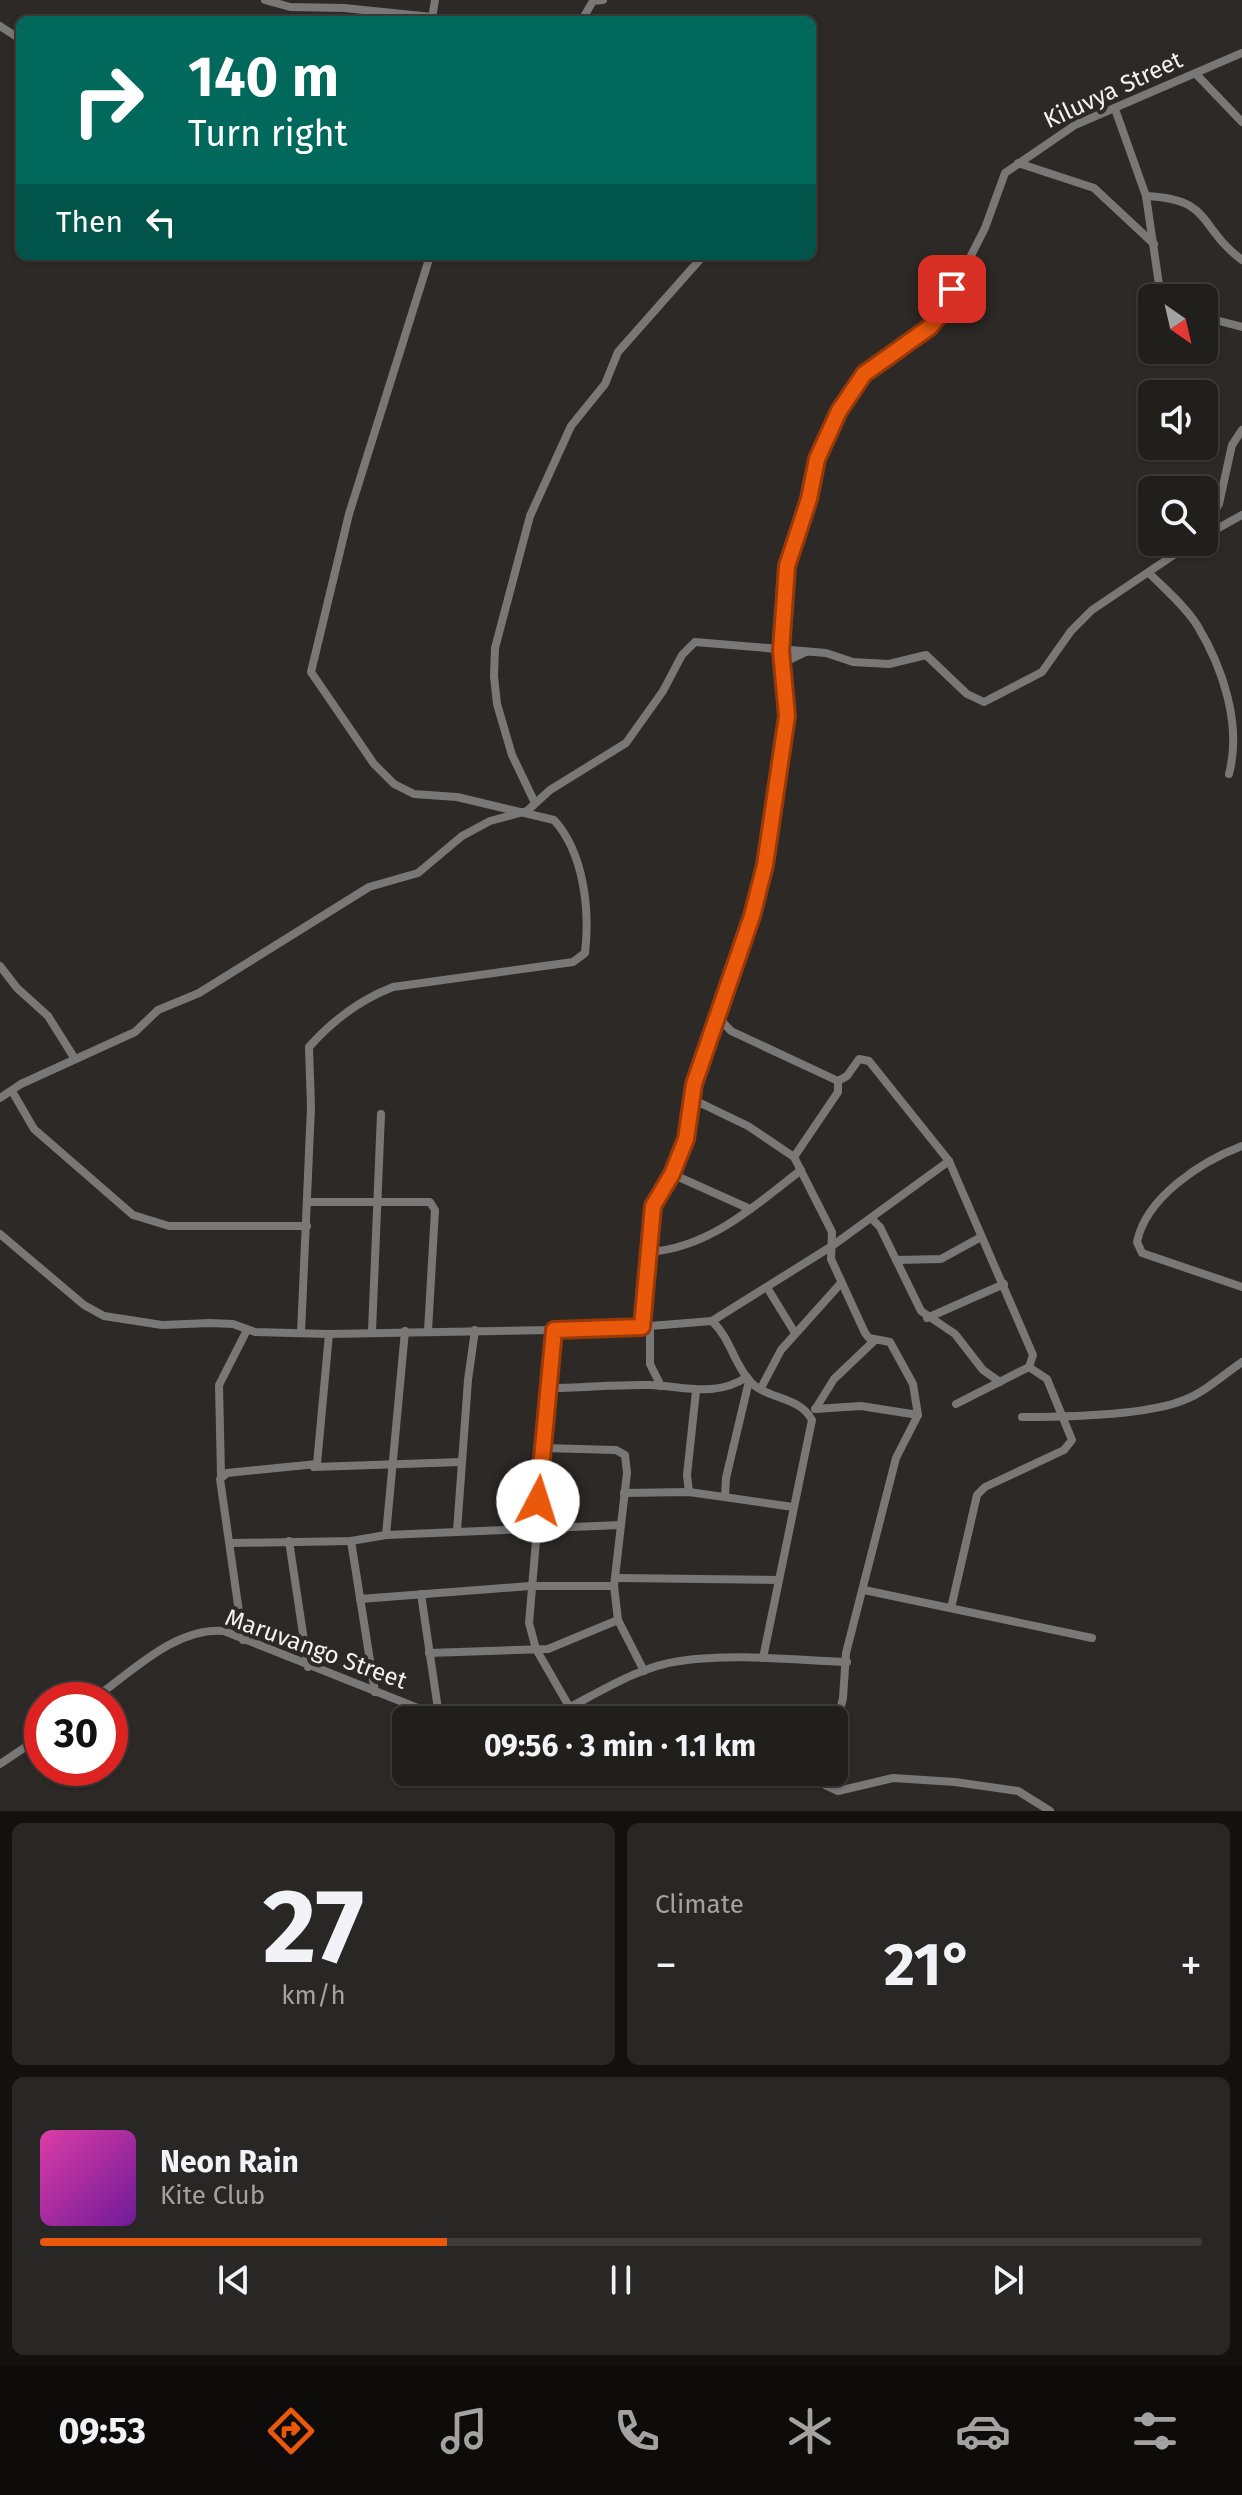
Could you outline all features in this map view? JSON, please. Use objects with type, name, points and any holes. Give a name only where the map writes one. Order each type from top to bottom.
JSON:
[{"type":"street","points":[[265,0],[290,7],[344,8],[414,16]]},
{"type":"street","points":[[584,16],[593,1],[603,0]]},
{"type":"street","name":"Kiluvya Street","points":[[661,1386],[650,1364],[646,1327],[653,1206],[672,1174],[686,1139],[692,1099],[752,916],[774,817],[787,716],[781,651],[787,566],[823,441],[864,374],[930,327],[943,311],[985,228],[1005,173],[1075,125],[1242,53]]},
{"type":"street","points":[[1196,74],[1242,122]]},
{"type":"street","points":[[1115,109],[1146,196],[1159,284]]},
{"type":"street","points":[[1018,163],[1094,188],[1154,245]]},
{"type":"street","points":[[1146,196],[1171,197],[1193,205],[1242,260]]},
{"type":"street","points":[[301,1333],[311,1107],[307,1053],[328,1025],[371,996],[393,987],[573,962],[585,953],[584,890],[574,855],[554,820],[527,811],[457,797],[414,794],[394,784],[374,764],[311,672],[349,514],[429,260]]},
{"type":"street","points":[[535,803],[512,755],[497,704],[494,676],[495,648],[530,516],[571,426],[605,384],[618,352],[699,260]]},
{"type":"street","points":[[1218,321],[1242,327]]},
{"type":"street","points":[[1218,506],[1232,445],[1242,430]]},
{"type":"street","points":[[1218,528],[1242,515]]},
{"type":"street","points":[[0,1098],[135,1032],[158,1010],[199,993],[369,887],[418,873],[462,836],[490,821],[527,811],[559,784],[626,743],[663,691],[682,655],[695,642],[807,652],[889,664],[926,655],[967,694],[984,702],[1042,672],[1071,631],[1092,610],[1174,556]]},
{"type":"street","points":[[1150,574],[1196,624],[1215,662],[1236,722],[1237,741],[1229,774]]},
{"type":"street","points":[[781,664],[807,652]]},
{"type":"street","points":[[0,966],[17,988],[48,1016],[75,1059]]},
{"type":"street","points":[[718,1017],[731,1031],[838,1081]]},
{"type":"street","points":[[794,1157],[838,1092],[838,1081],[859,1059],[869,1061],[949,1161],[1032,1349],[1029,1367]]},
{"type":"street","points":[[12,1091],[34,1129],[133,1215],[169,1226],[307,1226]]},
{"type":"street","points":[[692,1099],[748,1126],[794,1157],[832,1232],[831,1259],[841,1283],[865,1333],[875,1340]]},
{"type":"street","points":[[372,1331],[381,1114]]},
{"type":"street","points":[[1242,1146],[1214,1156],[1177,1183],[1144,1223],[1137,1242],[1142,1253],[1242,1287]]},
{"type":"street","points":[[0,1234],[84,1305],[104,1316],[162,1325],[233,1324],[247,1330],[329,1334],[646,1327],[712,1321],[768,1289],[872,1219],[949,1161]]},
{"type":"street","points":[[649,1252],[690,1246],[750,1209],[801,1170]]},
{"type":"street","points":[[672,1174],[750,1209]]},
{"type":"street","points":[[308,1202],[430,1202],[435,1210],[428,1331]]},
{"type":"street","points":[[872,1219],[880,1227],[927,1318],[955,1334],[983,1370],[1000,1382]]},
{"type":"street","points":[[896,1260],[941,1259],[981,1237]]},
{"type":"street","points":[[761,1388],[781,1350],[841,1283]]},
{"type":"street","points":[[927,1318],[1004,1284]]},
{"type":"street","points":[[768,1289],[795,1333]]},
{"type":"street","points":[[712,1321],[736,1354],[748,1379],[761,1388],[812,1410],[861,1406],[918,1415]]},
{"type":"street","points":[[243,1640],[232,1543],[218,1487],[221,1476],[219,1385],[247,1330]]},
{"type":"street","points":[[457,1531],[475,1330]]},
{"type":"street","points":[[554,1330],[529,1623],[536,1649],[569,1706]]},
{"type":"street","points":[[386,1535],[405,1331]]},
{"type":"street","points":[[314,1467],[318,1458],[329,1334]]},
{"type":"street","points":[[763,1658],[812,1425],[812,1410],[834,1379],[875,1340],[887,1339],[917,1396],[918,1415],[896,1458],[839,1706]]},
{"type":"street","points":[[1022,1417],[1098,1415],[1173,1404],[1196,1394],[1242,1362]]},
{"type":"street","points":[[956,1404],[1029,1367]]},
{"type":"street","points":[[951,1608],[977,1495],[985,1487],[1070,1445],[1072,1440],[1044,1374],[1029,1367]]},
{"type":"street","points":[[548,1388],[661,1386],[696,1391],[748,1379]]},
{"type":"street","points":[[725,1496],[726,1478],[748,1379]]},
{"type":"street","points":[[689,1492],[687,1475],[696,1391]]},
{"type":"street","points":[[543,1448],[622,1451],[627,1473],[616,1582],[618,1620],[644,1671]]},
{"type":"street","points":[[221,1476],[391,1462],[461,1462]]},
{"type":"street","points":[[624,1493],[689,1492],[793,1507]]},
{"type":"street","points":[[232,1543],[351,1541],[386,1535],[620,1525]]},
{"type":"street","points":[[289,1541],[308,1667]]},
{"type":"street","points":[[351,1541],[375,1692]]},
{"type":"street","points":[[360,1599],[616,1582],[777,1580]]},
{"type":"street","points":[[864,1590],[1092,1638]]},
{"type":"street","points":[[421,1594],[429,1653],[441,1706]]},
{"type":"street","points":[[429,1653],[548,1649],[618,1620]]},
{"type":"street","name":"Maruvango Street","points":[[118,1682],[190,1633],[224,1631],[412,1706]]},
{"type":"street","points":[[574,1706],[644,1671],[679,1661],[763,1658],[847,1662]]},
{"type":"street","points":[[0,1764],[24,1748]]},
{"type":"street","points":[[827,1786],[838,1791],[893,1778],[955,1782],[1018,1791],[1050,1811]]},
{"type":"route","points":[[538,1501],[554,1330],[642,1327],[653,1206],[672,1174],[686,1139],[694,1084],[752,916],[765,865],[787,716],[781,664],[787,566],[809,499],[823,441],[864,374],[930,327],[943,311],[952,289]]}]
